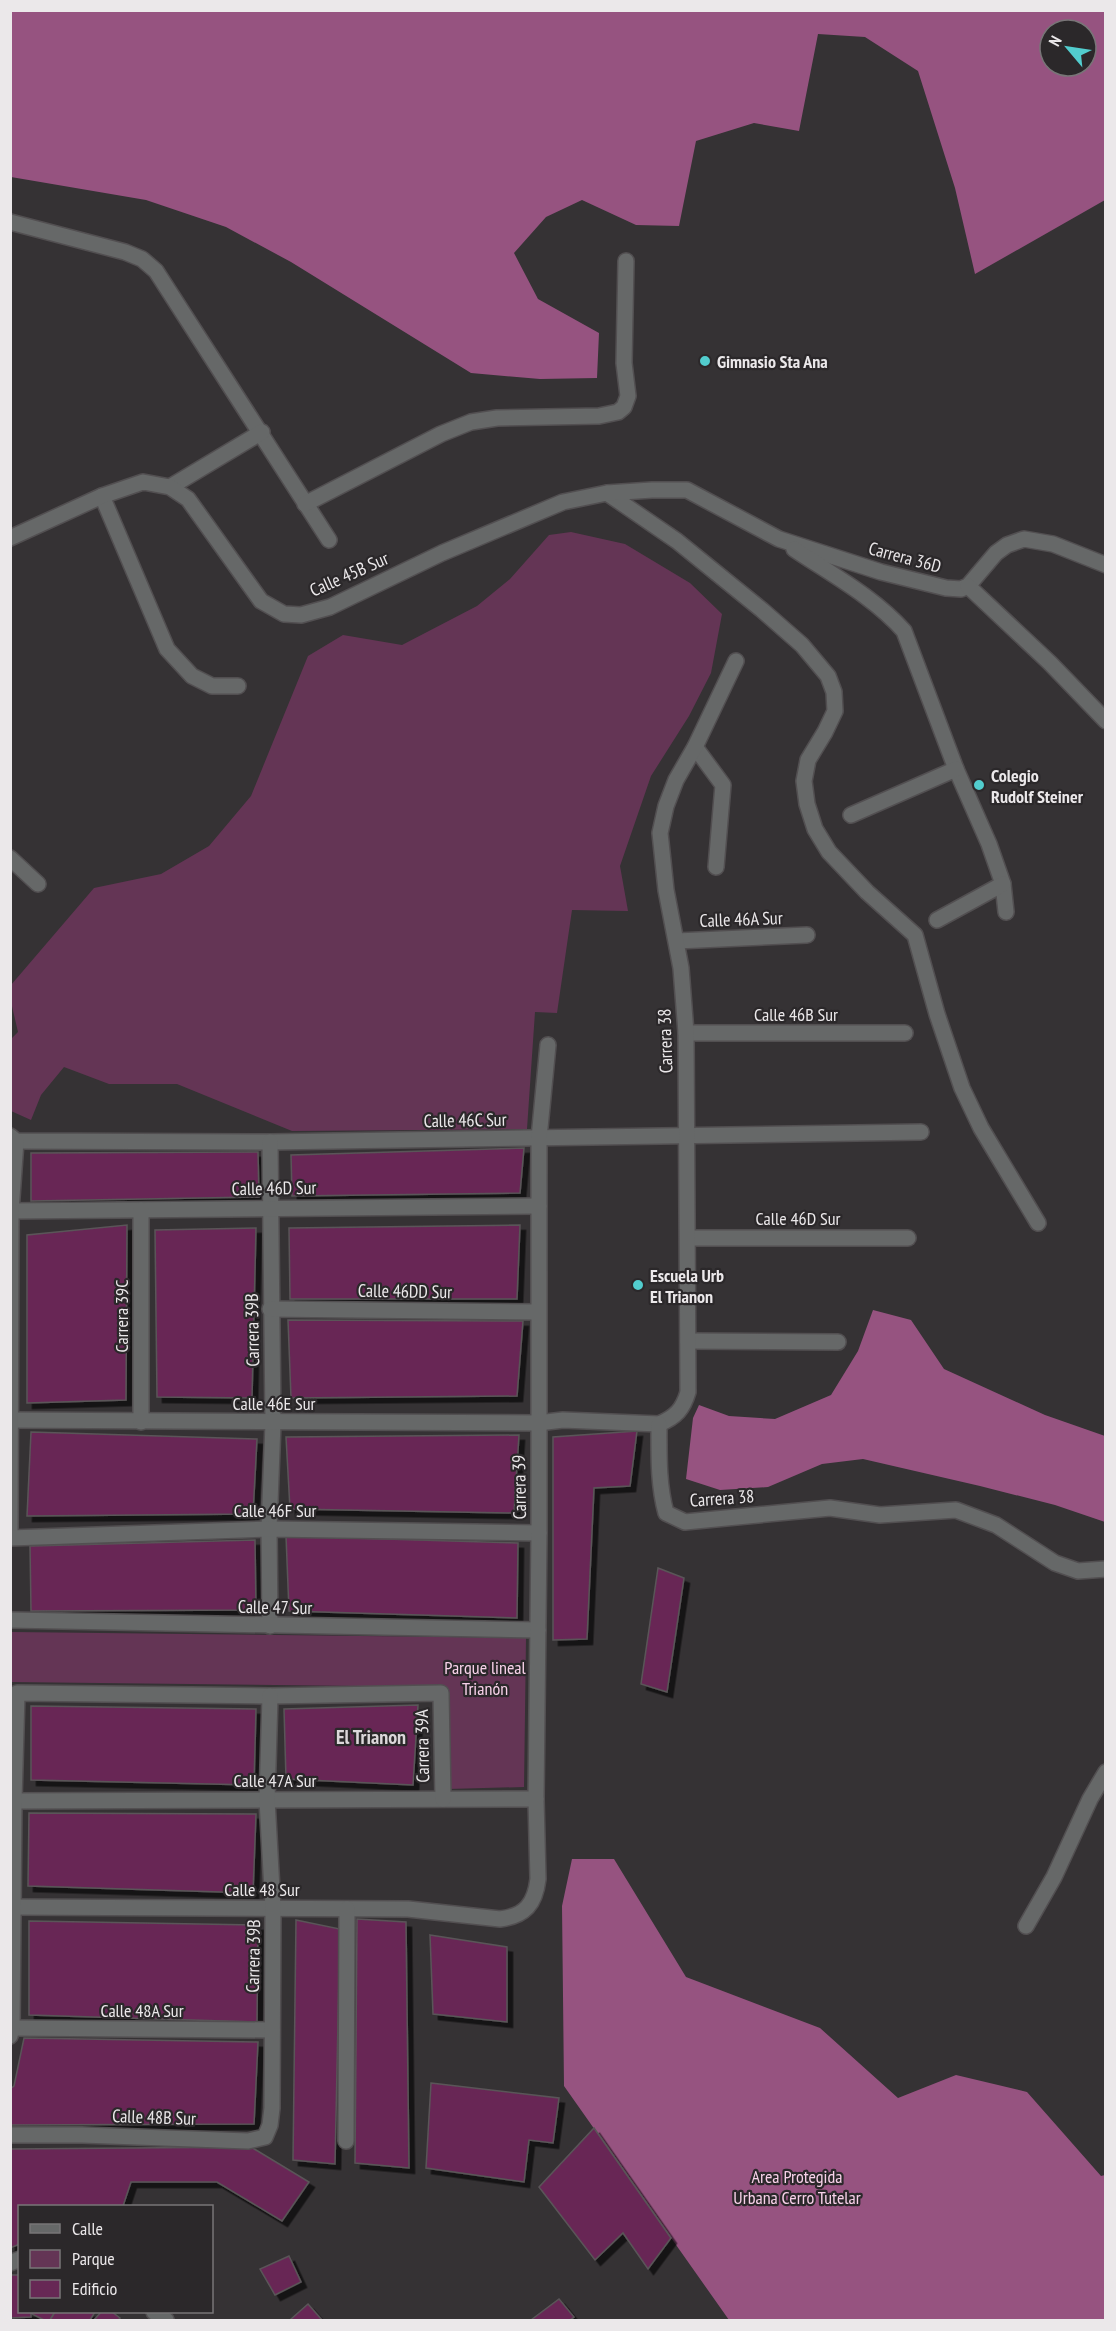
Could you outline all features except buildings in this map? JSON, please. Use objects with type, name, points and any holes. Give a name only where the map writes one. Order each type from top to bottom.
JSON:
[{"type":"street","points":[[10,222],[125,252],[142,259],[156,271],[262,432],[329,540]]},
{"type":"street","points":[[305,504],[441,434],[471,422],[497,418],[599,416],[618,412],[624,407],[628,396],[624,363],[626,261]]},
{"type":"street","points":[[10,538],[102,496],[143,482],[170,487],[262,432]]},
{"type":"street","name":"Calle 45B Sur","points":[[170,487],[188,499],[261,601],[284,614],[301,615],[330,607],[442,553],[563,502],[607,493],[687,490]]},
{"type":"street","name":"Carrera 36D","points":[[687,490],[779,539],[881,572],[946,588],[961,589],[968,586]]},
{"type":"street","points":[[607,493],[677,541],[762,610],[802,645],[828,676],[834,692],[835,711],[808,760],[804,781],[807,804],[815,829],[829,852],[867,892],[915,935],[937,1014],[962,1088],[981,1128],[1038,1223]]},
{"type":"street","points":[[102,496],[167,649],[192,676],[212,686],[238,686]]},
{"type":"street","points":[[779,539],[865,597],[896,621],[904,631],[956,769],[989,843],[1003,884],[1006,912]]},
{"type":"street","points":[[1106,565],[1053,544],[1024,539],[1007,545],[996,553],[968,586],[1050,663],[1106,722]]},
{"type":"street","name":"Carrera 38","points":[[736,661],[695,747],[676,780],[666,806],[660,833],[666,890],[677,940],[686,1034],[688,1238],[688,1392],[680,1412],[670,1420],[659,1424],[659,1474],[666,1513],[693,1523],[830,1508],[880,1515],[956,1510],[996,1525],[1056,1563],[1078,1571],[1106,1569]]},
{"type":"street","points":[[695,747],[723,785],[716,867]]},
{"type":"street","points":[[850,815],[956,769]]},
{"type":"street","points":[[10,858],[38,884]]},
{"type":"street","points":[[937,920],[1003,884]]},
{"type":"street","name":"Calle 46A Sur","points":[[677,940],[807,935]]},
{"type":"street","name":"Calle 46B Sur","points":[[686,1034],[905,1033]]},
{"type":"street","name":"Carrera 39","points":[[512,1917],[522,1914],[530,1907],[536,1892],[539,1533],[538,1206],[539,1138],[548,1045]]},
{"type":"street","name":"Calle 46C Sur","points":[[13,1139],[270,1142],[921,1132]]},
{"type":"street","points":[[10,1537],[13,1139]]},
{"type":"street","name":"Carrera 39B","points":[[270,1142],[273,1423],[269,1529],[270,1626]]},
{"type":"street","name":"Calle 46D Sur","points":[[11,1211],[538,1206]]},
{"type":"street","name":"Carrera 39C","points":[[141,1210],[141,1422]]},
{"type":"street","name":"Calle 46D Sur","points":[[688,1238],[908,1238]]},
{"type":"street","name":"Calle 46DD Sur","points":[[270,1309],[538,1312]]},
{"type":"street","points":[[688,1341],[838,1342]]},
{"type":"street","name":"Calle 46E Sur","points":[[11,1420],[538,1423]]},
{"type":"street","points":[[538,1423],[563,1420],[659,1424]]},
{"type":"street","name":"Calle 46F Sur","points":[[10,1537],[269,1529],[539,1533]]},
{"type":"street","name":"Calle 47 Sur","points":[[10,1620],[538,1630]]},
{"type":"street","points":[[11,2032],[17,1693],[270,1696]]},
{"type":"street","name":"Carrera 39A","points":[[270,1696],[441,1693],[443,1799]]},
{"type":"street","name":"Carrera 39B","points":[[270,1696],[267,1800],[273,1908],[272,2108]]},
{"type":"street","points":[[1026,1926],[1054,1877],[1090,1798],[1106,1772]]},
{"type":"street","name":"Calle 47A Sur","points":[[14,1801],[536,1799]]},
{"type":"street","name":"Calle 48 Sur","points":[[12,1907],[408,1909],[478,1917],[512,1917]]},
{"type":"street","points":[[346,2141],[347,1909]]},
{"type":"street","name":"Calle 48A Sur","points":[[11,2032],[272,2030]]},
{"type":"street","name":"Calle 48B Sur","points":[[10,2135],[257,2140],[266,2137],[272,2108]]},
{"type":"green space","points":[[10,11],[1105,11],[1105,200],[975,274],[955,188],[918,71],[865,37],[818,34],[799,131],[754,123],[696,141],[679,226],[636,225],[582,200],[546,217],[514,253],[538,299],[599,333],[597,378],[540,379],[471,373],[291,262],[226,227],[146,200],[11,177]]},
{"type":"green space","points":[[571,532],[625,544],[690,583],[722,614],[711,673],[689,716],[651,776],[620,866],[628,911],[572,910],[557,1013],[535,1012],[527,1129],[292,1131],[177,1084],[109,1084],[64,1067],[41,1095],[31,1120],[11,1111],[11,1039],[18,1032],[11,1002],[11,985],[94,888],[161,874],[209,846],[251,796],[308,656],[343,635],[402,645],[477,606],[510,579],[549,535]]},
{"type":"green space","points":[[873,1310],[911,1320],[944,1369],[1045,1415],[1105,1436],[1105,1522],[1055,1505],[863,1459],[822,1464],[768,1487],[720,1490],[686,1479],[693,1418],[699,1405],[729,1416],[775,1419],[831,1395],[858,1351]]},
{"type":"green space","name":"Parque lineal Trianón","points":[[11,1632],[526,1638],[524,1787],[448,1789],[446,1687],[11,1682]]},
{"type":"green space","name":"Area Protegida Urbana Cerro Tutelar","points":[[572,1859],[614,1859],[686,1977],[820,2028],[898,2098],[956,2075],[1027,2092],[1101,2176],[1105,2175],[1105,2320],[729,2320],[564,2086],[562,1906]]},
{"type":"place","name":"Gimnasio Sta Ana","points":[[705,361]]},
{"type":"place","name":"Colegio Rudolf Steiner","points":[[979,785]]},
{"type":"place","name":"Escuela Urb El Trianon","points":[[638,1285]]},
{"type":"district","name":"El Trianon","points":[[371,1737]]}]
